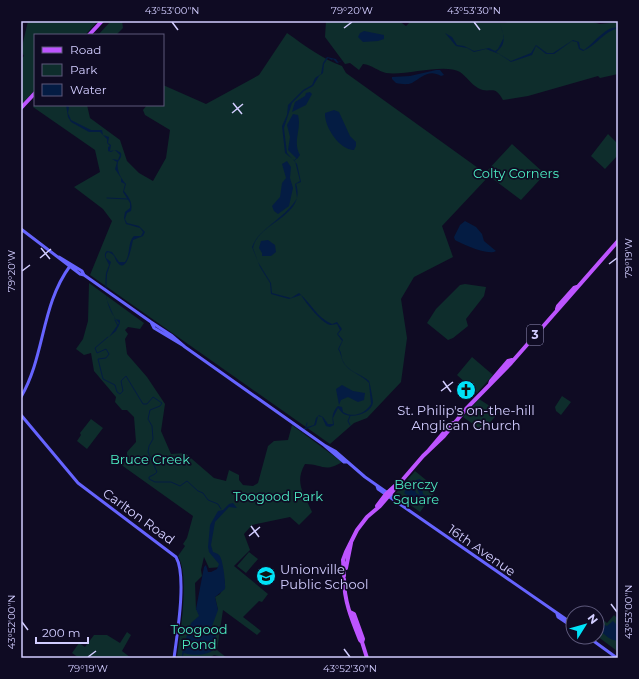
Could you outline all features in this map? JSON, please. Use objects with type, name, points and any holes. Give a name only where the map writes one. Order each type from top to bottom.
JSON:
[{"type":"main road","points":[[90,34],[102,21]]},
{"type":"main road","points":[[21,108],[34,94]]},
{"type":"main road","name":"16th Avenue","points":[[21,229],[70,266],[171,335],[185,347],[324,445],[344,462],[348,462],[396,500],[565,619]]},
{"type":"main road","name":"3","points":[[367,658],[362,642],[364,639],[354,614],[350,612],[345,593],[344,560],[357,530],[377,506],[380,506],[388,494],[451,424],[454,423],[512,360],[618,241]]},
{"type":"main road","name":"16th Avenue","points":[[58,257],[82,271],[84,275]]},
{"type":"main road","points":[[21,397],[33,371],[58,283],[70,266]]},
{"type":"main road","name":"Carlton Road","points":[[21,415],[78,483],[165,547],[176,557],[181,572],[179,618],[174,658]]},
{"type":"main road","name":"16th Avenue","points":[[557,614],[558,617],[565,622]]},
{"type":"main road","points":[[599,645],[617,658]]},
{"type":"green space","points":[[28,21],[98,21],[86,34],[34,34],[34,91],[22,104],[21,59],[24,56],[21,51]]},
{"type":"green space","points":[[111,21],[122,21],[123,28],[117,34],[99,34]]},
{"type":"green space","points":[[326,21],[399,21],[406,26],[411,21],[505,23],[511,21],[589,21],[600,24],[618,22],[618,74],[600,78],[598,76],[528,96],[503,100],[497,92],[478,88],[460,72],[453,70],[435,69],[404,73],[386,73],[363,64],[359,70],[350,63],[345,64],[325,37]]},
{"type":"green space","name":"Colty Corners","points":[[287,33],[321,56],[342,66],[346,73],[485,173],[512,144],[545,174],[521,200],[489,176],[442,226],[453,257],[414,277],[401,299],[407,338],[401,382],[367,418],[354,423],[330,444],[90,275],[112,221],[103,209],[74,187],[100,172],[95,150],[33,107],[34,106],[87,106],[90,118],[120,140],[127,161],[139,173],[153,181],[166,158],[170,130],[145,115],[143,110],[146,106],[164,106],[164,85],[206,104],[259,75]]},
{"type":"green space","points":[[608,134],[618,144],[618,155],[605,169],[591,156]]},
{"type":"green space","name":"Toogood Park","points":[[89,283],[144,323],[140,329],[128,327],[125,330],[128,334],[125,339],[127,354],[147,377],[165,404],[161,431],[171,454],[185,453],[214,478],[226,481],[229,470],[239,475],[239,480],[243,485],[253,486],[258,483],[268,446],[274,441],[288,440],[292,425],[342,462],[331,467],[305,464],[300,477],[300,483],[312,512],[299,525],[290,517],[252,525],[244,534],[250,550],[234,566],[268,594],[262,602],[259,601],[243,617],[261,631],[257,635],[223,610],[217,650],[227,658],[214,655],[209,658],[177,658],[184,591],[182,565],[178,556],[185,546],[183,544],[187,538],[193,516],[120,464],[127,461],[127,452],[136,442],[134,417],[127,410],[122,410],[115,402],[116,397],[94,371],[91,353],[84,355],[76,349],[83,339],[88,321]],"holes":[[[204,557],[209,568],[222,567],[225,584],[220,594],[215,597],[218,610],[196,610],[195,583],[202,576],[201,570]]]},
{"type":"green space","points":[[465,284],[486,287],[484,296],[466,319],[468,326],[453,338],[448,340],[427,323],[436,309],[460,285]]},
{"type":"green space","points":[[472,357],[493,375],[477,393],[457,375]]},
{"type":"green space","points":[[562,396],[571,402],[561,415],[556,411],[555,407]]},
{"type":"green space","points":[[479,399],[499,412],[483,431],[463,417]]},
{"type":"green space","points":[[91,419],[103,428],[87,449],[77,441],[81,435],[80,433]]},
{"type":"green space","name":"Berczy Square","points":[[415,471],[437,489],[420,512],[395,494]]},
{"type":"green space","points":[[249,552],[258,559],[246,573],[237,566]]},
{"type":"green space","points":[[614,615],[618,619],[617,651],[605,642],[605,621],[607,623]]},
{"type":"green space","points":[[127,632],[131,635],[122,651],[131,658],[79,658],[72,653],[79,643],[85,647],[94,635],[107,635],[120,643]]},
{"type":"water","points":[[618,28],[608,32],[583,51],[579,49],[577,42],[572,41],[554,54],[546,54],[536,46],[532,55],[511,62],[499,54],[486,49],[474,52],[467,48],[456,46],[445,33],[452,37],[457,45],[464,46],[474,51],[489,48],[495,51],[498,49],[504,38],[502,46],[496,52],[511,61],[531,53],[536,45],[547,53],[553,53],[573,40],[579,42],[580,48],[584,50],[605,32],[610,29]]},
{"type":"water","points":[[364,31],[384,35],[384,39],[363,42],[358,37],[360,33]]},
{"type":"water","points":[[327,57],[336,59],[338,62],[344,60],[337,63],[333,59],[328,58],[324,64],[323,73],[319,76],[313,86],[304,91],[292,103],[284,128],[287,153],[292,159],[285,153],[282,126],[287,115],[288,105],[303,90],[312,85],[315,78],[321,74],[323,63]]},
{"type":"water","points":[[440,70],[444,75],[441,76],[433,73],[422,76],[412,83],[406,84],[396,83],[392,79],[392,77],[410,76]]},
{"type":"water","points":[[310,92],[312,94],[306,105],[292,112],[295,102],[305,96],[306,93]]},
{"type":"water","points":[[66,106],[69,107],[68,113],[71,120],[91,130],[102,130],[103,135],[100,132],[89,132],[71,122],[68,117]]},
{"type":"water","points":[[334,110],[339,112],[350,136],[356,142],[354,150],[348,149],[338,142],[327,124],[325,113]]},
{"type":"water","points":[[293,114],[298,115],[299,120],[297,145],[300,155],[297,159],[288,150],[290,137],[287,125]]},
{"type":"water","points":[[103,135],[109,137],[108,143],[111,145],[110,151],[114,150],[111,152],[108,151],[108,147],[110,146],[107,143],[107,139]]},
{"type":"water","points":[[115,150],[121,153],[121,157],[118,162],[118,171],[126,184],[124,191],[130,200],[131,205],[131,211],[127,213],[125,219],[127,223],[139,226],[145,232],[143,236],[133,240],[128,258],[124,265],[117,262],[112,254],[108,252],[106,254],[106,258],[111,262],[107,274],[106,295],[106,273],[109,265],[105,258],[105,254],[107,251],[112,252],[119,262],[125,262],[132,239],[134,236],[141,236],[143,232],[140,228],[126,224],[124,218],[125,212],[130,208],[130,203],[123,192],[125,184],[121,182],[121,178],[115,169],[117,162],[112,159],[118,160],[120,155]]},
{"type":"water","points":[[287,161],[291,167],[290,178],[293,188],[289,206],[278,214],[274,211],[272,206],[280,197],[282,183],[286,178],[282,164]]},
{"type":"water","points":[[295,162],[297,164],[301,182],[296,184],[297,197],[295,184],[300,181]]},
{"type":"water","points":[[296,199],[295,204],[289,211],[263,232],[257,239],[253,248],[258,262],[252,247],[255,241],[260,234],[287,211]]},
{"type":"water","points":[[465,221],[476,227],[482,234],[484,241],[496,251],[481,251],[455,240],[454,237],[460,225]]},
{"type":"water","points":[[268,240],[275,245],[276,252],[271,256],[262,256],[259,248],[261,241]]},
{"type":"water","points":[[258,262],[271,283],[272,293],[291,298],[299,293],[301,295],[289,299],[271,294],[270,283]]},
{"type":"water","points":[[301,295],[322,318],[332,324],[337,322],[342,329],[338,334],[343,340],[339,349],[343,361],[354,372],[344,364],[338,349],[342,341],[337,334],[340,330],[337,324],[331,325],[324,321],[310,308]]},
{"type":"water","points":[[116,319],[120,320],[120,323],[116,331],[109,337],[119,323]]},
{"type":"water","points":[[354,372],[369,381],[373,402],[372,406],[362,414],[352,416],[343,414],[338,408],[333,418],[335,410],[338,406],[342,407],[343,412],[355,415],[362,413],[371,404],[369,383]]},
{"type":"water","points":[[342,385],[353,391],[365,393],[364,400],[358,402],[348,397],[341,400],[339,405],[336,389]]},
{"type":"water","points":[[318,416],[323,417],[328,424],[333,424],[333,418],[334,425],[330,427],[326,426],[322,417]]},
{"type":"water","points":[[318,416],[316,425],[306,429],[301,434],[304,428],[314,425]]},
{"type":"water","points":[[420,479],[425,484],[422,488],[423,494],[428,497],[424,502],[417,501],[404,493],[410,481],[413,482],[416,493],[420,495],[416,487],[416,480]]},
{"type":"water","name":"Toogood Pond","points":[[233,503],[237,508],[229,507],[215,522],[211,545],[213,552],[218,554],[220,557],[225,582],[225,589],[215,597],[218,610],[212,626],[216,637],[216,647],[214,650],[206,654],[192,655],[184,653],[182,658],[184,644],[191,623],[199,616],[196,609],[204,567],[206,565],[208,572],[211,572],[217,569],[219,564],[209,552],[210,525],[218,511],[223,510],[229,504]]},
{"type":"water","points":[[613,621],[618,626],[618,641],[605,635],[605,625],[607,626]]},
{"type":"waterway","points":[[107,198],[128,199]]},
{"type":"waterway","points":[[115,320],[118,326]]},
{"type":"waterway","points":[[108,337],[95,348],[97,353],[106,349],[109,354],[106,358],[98,359],[103,379],[115,385],[117,392],[120,394],[123,391],[121,381],[126,376],[143,404],[147,404],[153,397],[162,403],[160,406],[150,410],[148,419],[152,426],[153,439],[149,446],[148,452],[157,472],[149,477],[149,479],[155,482],[171,482],[180,486],[187,481],[198,491],[203,493],[208,500],[218,504],[221,509]]},
{"type":"waterway","points":[[350,416],[348,421],[350,425]]},
{"type":"waterway","name":"Bruce Creek","points":[[306,427],[307,423]]},
{"type":"place","name":"St. Philip's on-the-hill Anglican Church","points":[[466,390]]},
{"type":"place","name":"Unionville Public School","points":[[266,576]]}]
